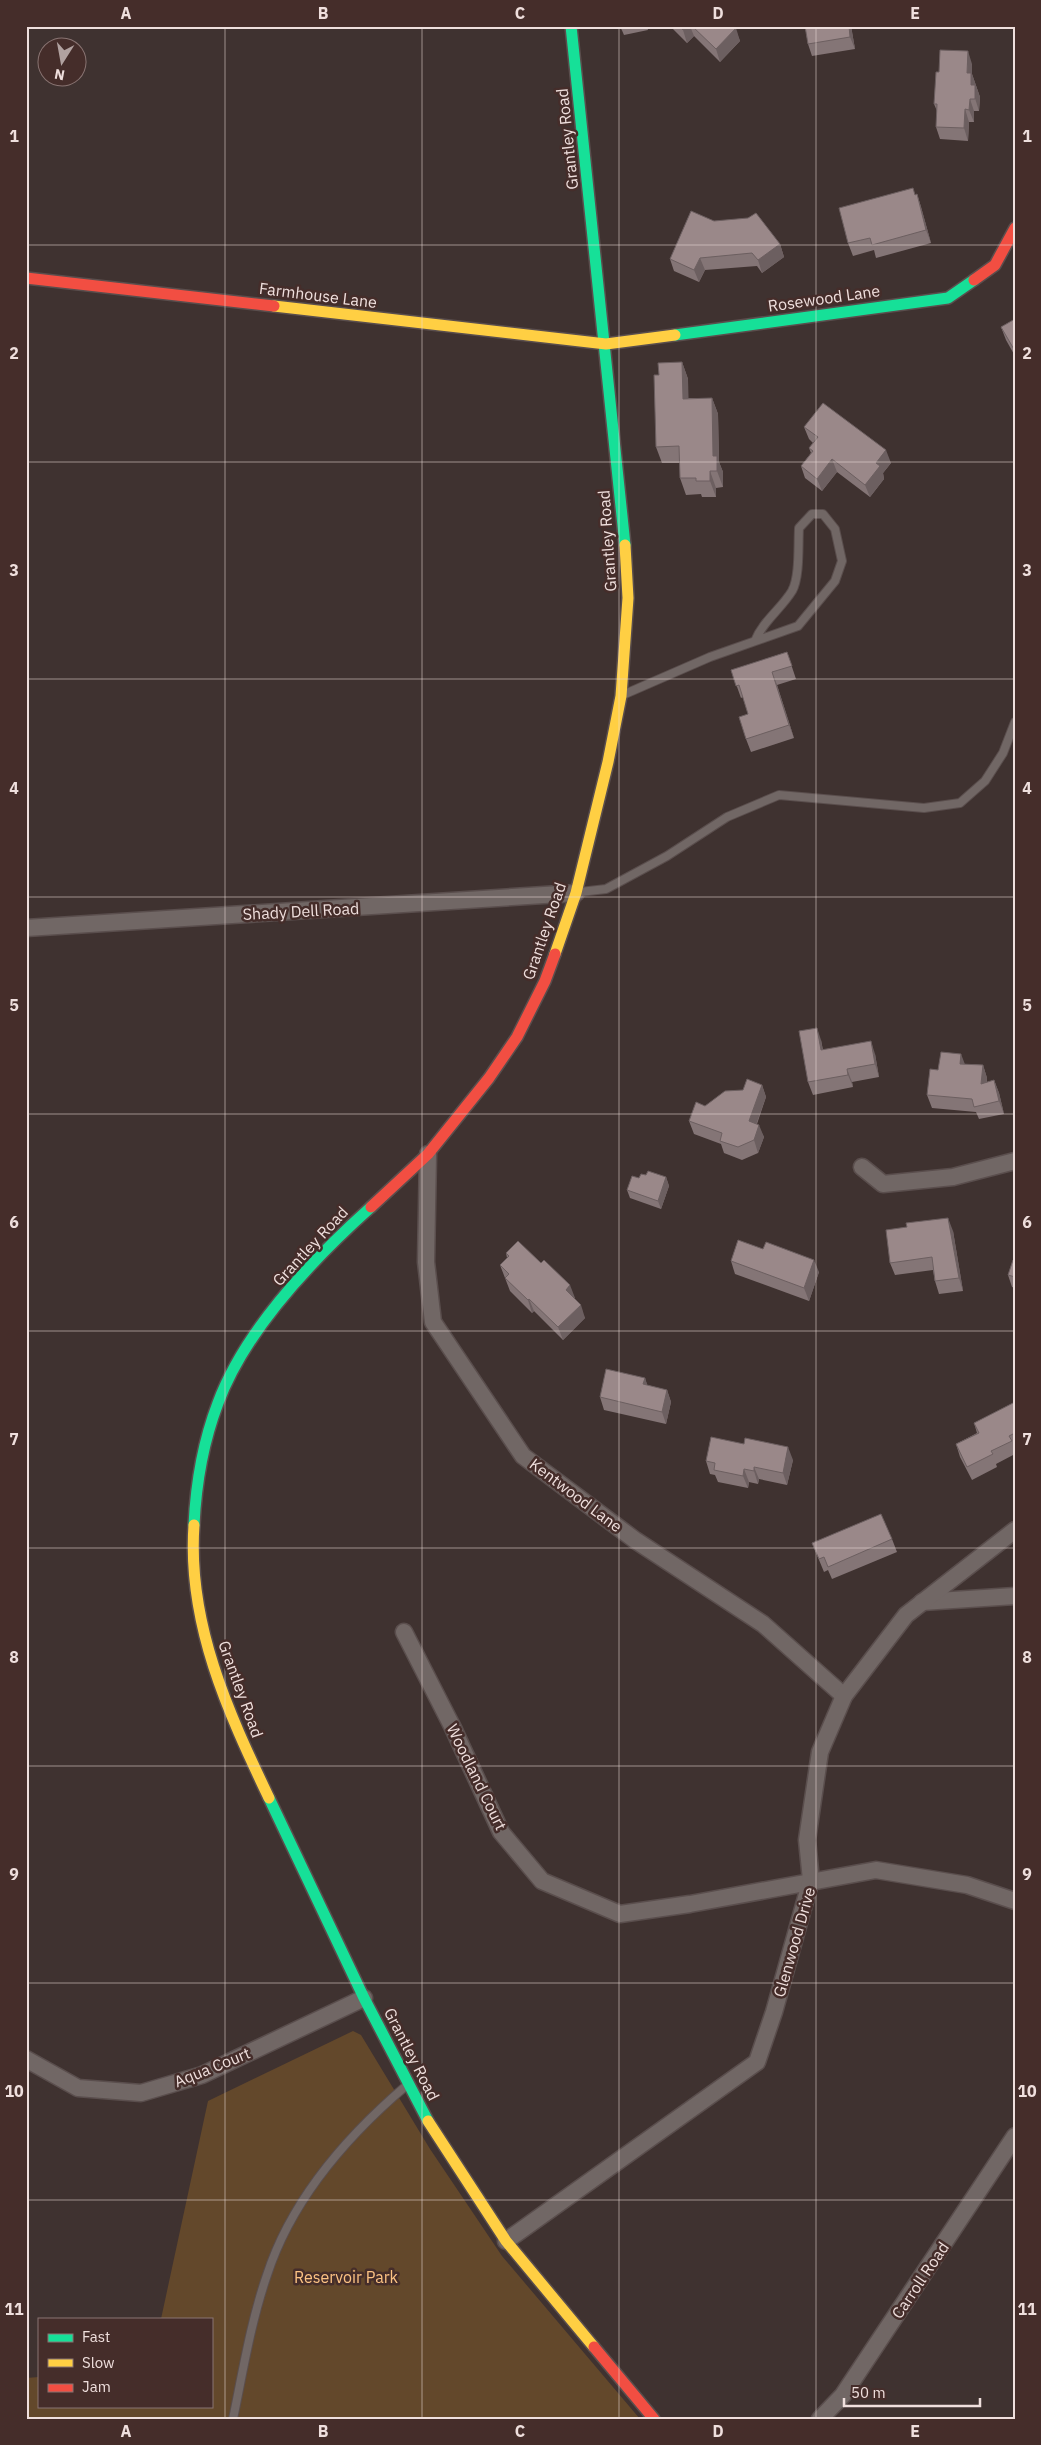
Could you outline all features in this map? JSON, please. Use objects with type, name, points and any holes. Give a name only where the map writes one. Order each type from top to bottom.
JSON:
[{"type":"street","name":"Grantley Road","points":[[571,26],[606,344],[625,542],[627,589],[626,644],[621,696],[608,762],[576,893],[565,929],[545,981],[517,1037],[489,1078],[428,1154],[344,1231],[290,1289],[256,1333],[232,1372],[218,1402],[206,1440],[198,1477],[193,1524],[194,1577],[205,1639],[218,1684],[240,1737],[364,1998],[431,2127],[506,2241],[654,2419]]},
{"type":"street","name":"Rosewood Lane","points":[[606,344],[948,298],[995,265],[1015,228]]},
{"type":"street","name":"Farmhouse Lane","points":[[26,278],[606,344]]},
{"type":"street","name":"Shady Dell Road","points":[[26,928],[576,893]]},
{"type":"street","name":"Kentwood Lane","points":[[428,1154],[426,1262],[433,1322],[522,1456],[635,1540],[763,1624],[844,1696]]},
{"type":"street","points":[[862,1167],[882,1184],[953,1177],[1015,1161]]},
{"type":"street","name":"Glenwood Drive","points":[[506,2241],[757,2062],[774,2012],[811,1880],[807,1840],[820,1752],[844,1696],[906,1615],[1015,1530]]},
{"type":"street","points":[[922,1602],[1015,1596]]},
{"type":"street","name":"Woodland Court","points":[[404,1632],[453,1728],[501,1832],[542,1880],[620,1914],[690,1904],[811,1880],[876,1870],[967,1884],[1015,1901]]},
{"type":"street","name":"Aqua Court","points":[[26,2059],[78,2088],[141,2093],[202,2075],[364,1998]]},
{"type":"street","name":"Carroll Road","points":[[820,2419],[843,2395],[1015,2136]]},
{"type":"lane","points":[[621,696],[676,671],[798,626],[835,581],[842,561],[835,528],[824,514],[812,514],[799,528],[798,560],[793,590],[760,628],[755,641]]},
{"type":"lane","points":[[576,893],[606,889],[667,856],[727,817],[779,795],[924,808],[960,803],[985,781],[1003,753],[1015,722]]},
{"type":"lane","points":[[232,2419],[256,2309],[267,2273],[282,2235],[305,2196],[339,2150],[368,2118],[409,2083]]},
{"type":"green space","name":"Reservoir Park","points":[[353,2031],[361,2035],[430,2149],[502,2256],[640,2419],[26,2419],[26,2378],[38,2377],[38,2408],[212,2408],[212,2318],[161,2318],[208,2101]]},
{"type":"building","points":[[679,26],[687,26],[683,30]]},
{"type":"building","points":[[692,26],[734,26],[736,28],[716,49]]},
{"type":"building","points":[[805,26],[849,26],[850,37],[808,44]]},
{"type":"building","points":[[940,50],[968,51],[967,73],[971,73],[971,85],[975,85],[975,99],[970,99],[969,110],[965,109],[964,128],[936,127],[937,104],[934,104],[936,72],[939,72]]},
{"type":"building","points":[[913,188],[915,195],[917,194],[926,230],[872,245],[870,238],[848,243],[839,208]]},
{"type":"building","points":[[691,211],[714,221],[748,218],[756,213],[780,244],[758,260],[752,253],[700,258],[694,270],[670,259]]},
{"type":"building","points":[[1015,319],[1015,351],[1001,327]]},
{"type":"building","points":[[682,362],[683,399],[712,398],[713,456],[717,456],[717,471],[710,471],[710,481],[696,481],[696,478],[680,478],[679,446],[656,447],[654,375],[659,375],[658,363]]},
{"type":"building","points":[[823,403],[886,450],[876,463],[880,466],[865,485],[832,459],[817,479],[801,466],[813,451],[809,448],[818,437],[804,427]]},
{"type":"building","points":[[787,652],[792,666],[772,672],[789,725],[746,739],[739,717],[748,714],[739,685],[736,686],[731,670]]},
{"type":"building","points":[[817,1028],[821,1050],[871,1041],[875,1064],[847,1069],[848,1075],[808,1082],[799,1031]]},
{"type":"building","points":[[941,1052],[961,1054],[960,1064],[983,1065],[981,1084],[994,1080],[999,1101],[974,1107],[972,1099],[927,1095],[930,1069],[938,1070]]},
{"type":"building","points":[[747,1079],[762,1085],[749,1121],[759,1125],[754,1140],[738,1147],[720,1141],[722,1133],[689,1121],[696,1102],[705,1106],[725,1091],[743,1090]]},
{"type":"building","points":[[648,1171],[666,1177],[658,1201],[627,1190],[632,1176],[639,1178],[641,1174],[646,1175]]},
{"type":"building","points":[[948,1218],[959,1278],[935,1281],[932,1257],[890,1263],[886,1230],[907,1227],[906,1223]]},
{"type":"building","points":[[738,1240],[763,1249],[766,1242],[814,1260],[804,1288],[731,1261]]},
{"type":"building","points":[[518,1241],[541,1263],[544,1260],[570,1285],[566,1290],[581,1305],[558,1327],[505,1278],[509,1274],[500,1265],[509,1256],[506,1253]]},
{"type":"building","points":[[1013,1260],[1015,1260],[1015,1277],[1008,1275]]},
{"type":"building","points":[[606,1369],[645,1378],[643,1384],[667,1390],[662,1412],[600,1397]]},
{"type":"building","points":[[1015,1402],[1015,1433],[1009,1436],[1012,1441],[991,1451],[993,1454],[967,1467],[956,1444],[979,1433],[974,1423]]},
{"type":"building","points":[[711,1437],[744,1444],[745,1438],[788,1447],[783,1473],[754,1467],[754,1471],[744,1469],[743,1476],[714,1470],[715,1463],[706,1461]]},
{"type":"building","points":[[881,1514],[892,1539],[828,1567],[824,1557],[819,1559],[812,1543]]},
{"type":"traffic: fast","points":[[571,26],[625,545]]},
{"type":"traffic: fast","points":[[675,335],[948,298],[974,280]]},
{"type":"traffic: fast","points":[[194,1525],[196,1494],[204,1448],[218,1403],[245,1349],[263,1322],[305,1272],[371,1207]]},
{"type":"traffic: fast","points":[[269,1798],[364,1998],[428,2121]]},
{"type":"traffic: slow","points":[[274,306],[606,344],[675,335]]},
{"type":"traffic: slow","points":[[555,954],[576,893],[608,762],[621,696],[628,598],[625,545]]},
{"type":"traffic: slow","points":[[194,1525],[197,1597],[204,1632],[225,1700],[269,1798]]},
{"type":"traffic: slow","points":[[428,2121],[506,2241],[594,2347]]},
{"type":"traffic: jam","points":[[974,280],[995,265],[1015,228]]},
{"type":"traffic: jam","points":[[26,278],[274,306]]},
{"type":"traffic: jam","points":[[371,1207],[428,1154],[489,1078],[517,1037],[545,981],[555,954]]},
{"type":"traffic: jam","points":[[594,2347],[654,2419]]}]
